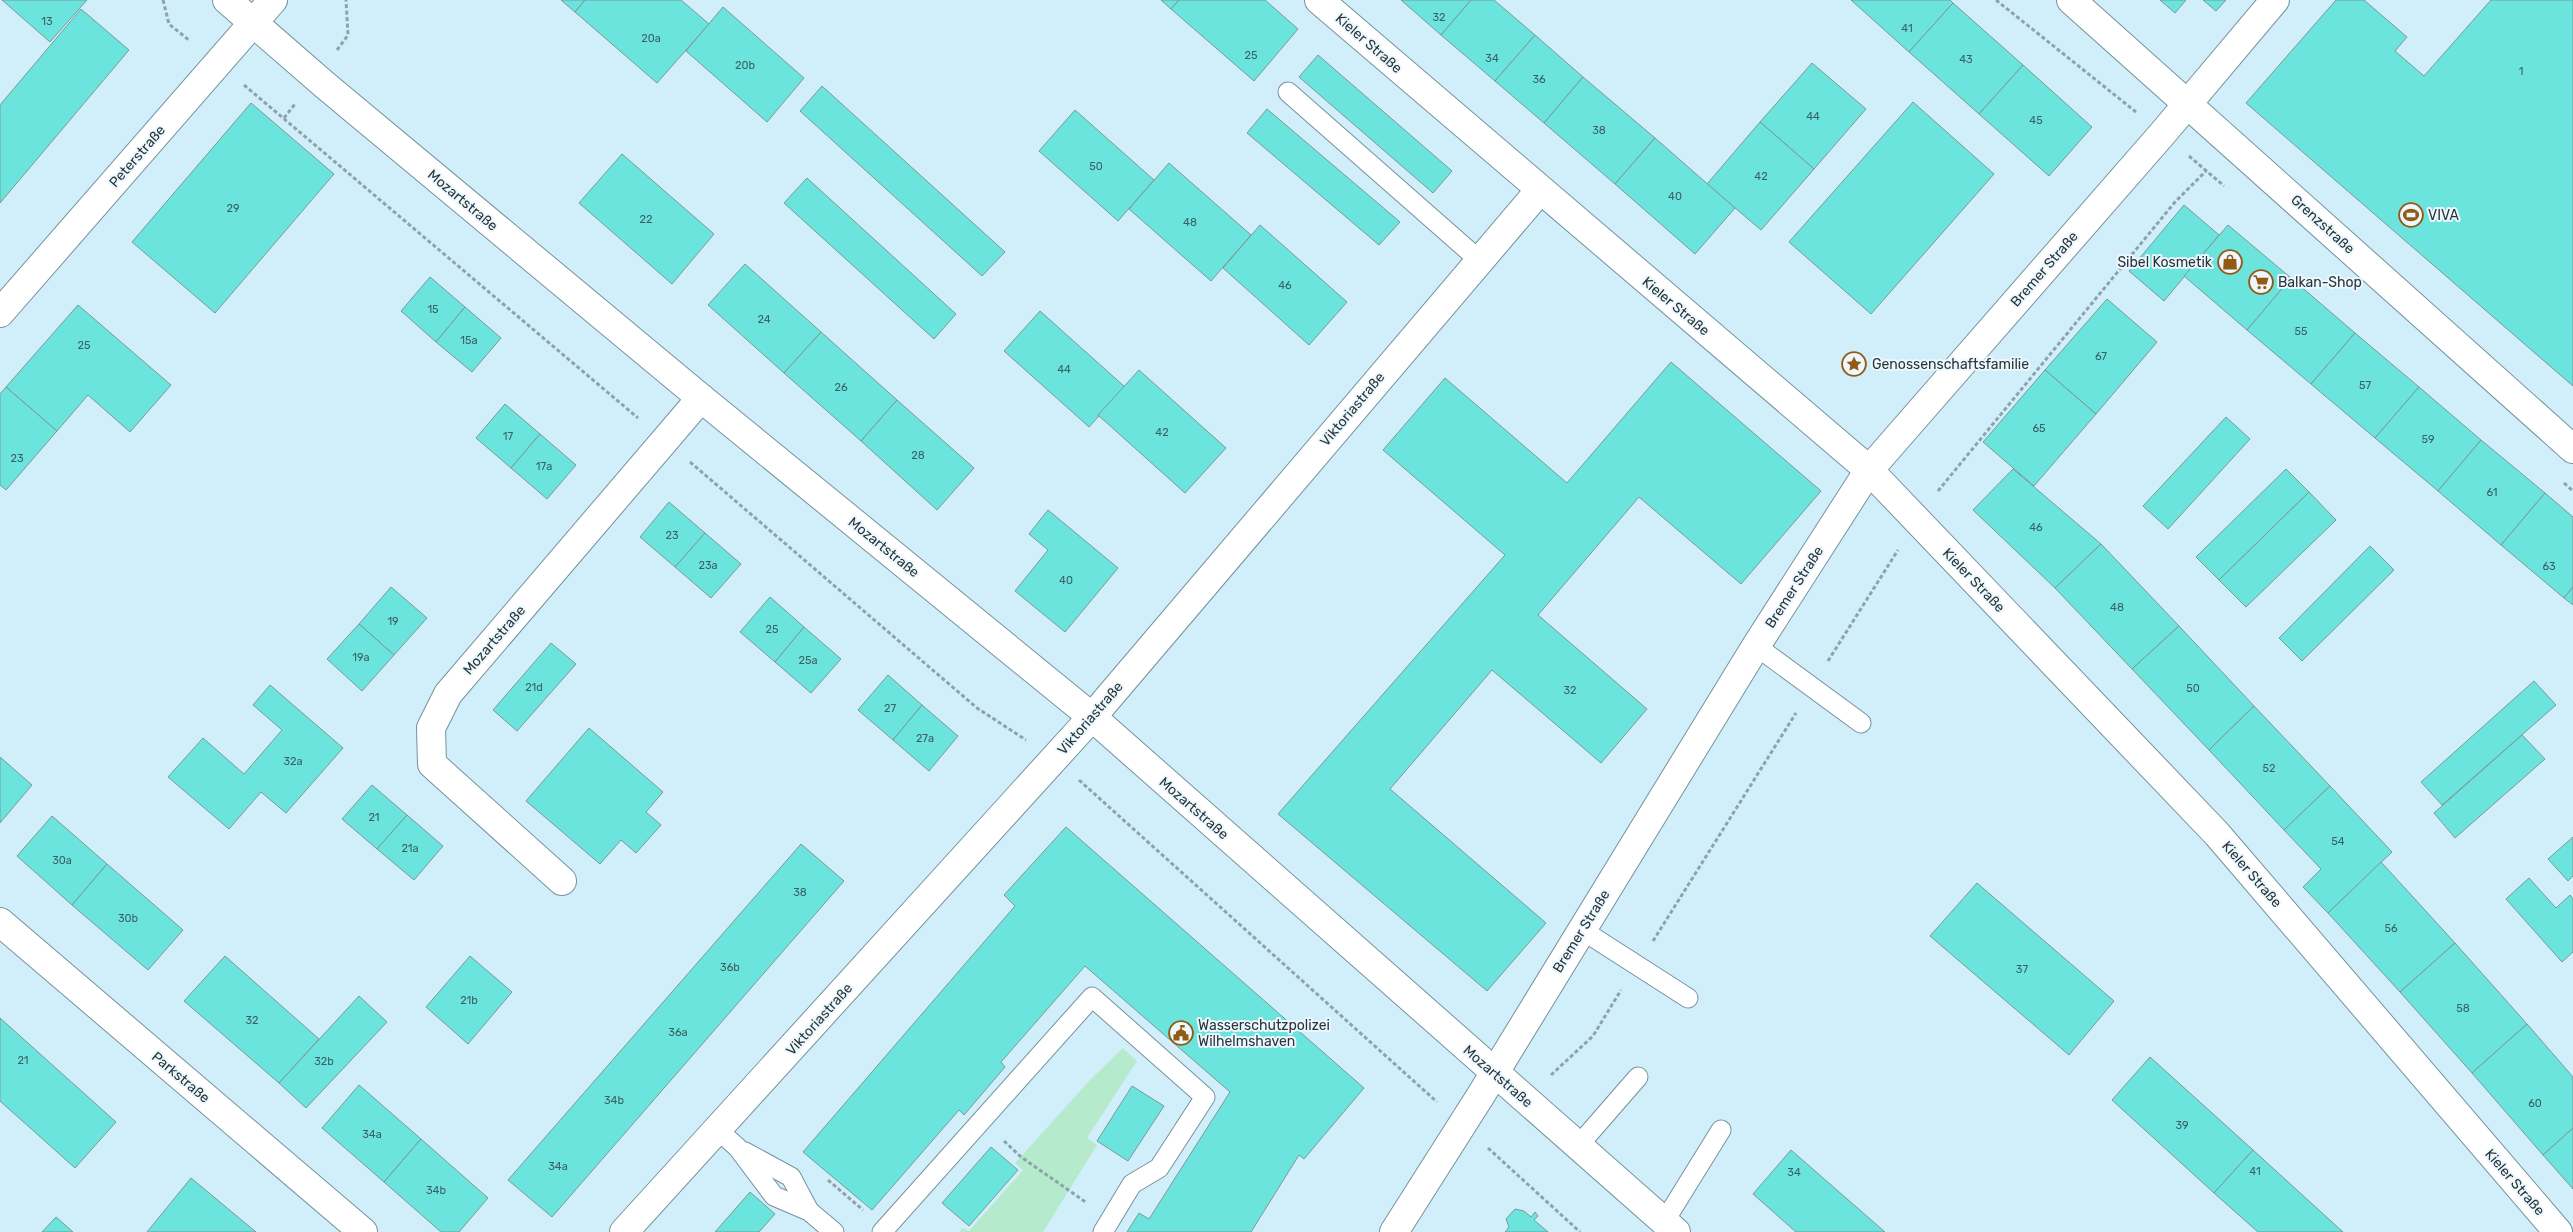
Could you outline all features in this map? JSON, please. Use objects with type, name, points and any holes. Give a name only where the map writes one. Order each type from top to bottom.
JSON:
[{"type":"street","name":"Mozartstraße","points":[[226,0],[701,398],[1092,717],[1670,1227]]},
{"type":"street","name":"Peterstraße","points":[[0,312],[273,0]]},
{"type":"street","name":"Kieler Straße","points":[[1319,0],[1869,470],[2217,834],[2558,1232]]},
{"type":"street","name":"Grenzstraße","points":[[2071,0],[2189,103],[2573,449]]},
{"type":"street","name":"Bremer Straße","points":[[1394,1232],[1462,1125],[1756,646],[1869,470],[2189,103],[2275,0]]},
{"type":"street","name":"Viktoriastraße","points":[[624,1232],[1092,717],[1540,190]]},
{"type":"street","name":"Mozartstraße","points":[[562,881],[432,764],[431,728],[448,694],[701,398]]},
{"type":"street","name":"Parkstraße","points":[[0,922],[363,1232]]},
{"type":"lane","points":[[1288,92],[1479,260]]},
{"type":"lane","points":[[1756,646],[1861,724]]},
{"type":"lane","points":[[1582,930],[1688,998]]},
{"type":"lane","points":[[882,1232],[1092,997],[1205,1097],[1160,1168],[1132,1184],[1106,1226]]},
{"type":"lane","points":[[1578,1146],[1638,1077]]},
{"type":"lane","points":[[718,1130],[738,1148],[791,1177],[809,1212],[834,1232]]},
{"type":"lane","points":[[1670,1227],[1721,1130]]},
{"type":"path","points":[[163,0],[170,24],[292,124],[977,708],[1055,759],[1580,1232]]},
{"type":"path","points":[[1996,0],[2163,133],[2228,190]]},
{"type":"path","points":[[2558,478],[2573,491]]},
{"type":"path","points":[[981,1121],[1021,1157],[1106,1226]]},
{"type":"path","points":[[826,1178],[852,1200]]},
{"type":"green space","points":[[1123,1048],[1137,1061],[1087,1138],[1097,1145],[1043,1232],[959,1232],[963,1228],[969,1231],[1023,1170],[1015,1163],[1090,1080]]},
{"type":"building","points":[[2,0],[87,0],[50,42]]},
{"type":"building","points":[[561,0],[585,0],[575,12]]},
{"type":"building","points":[[585,0],[681,0],[709,24],[657,83],[575,12]]},
{"type":"building","points":[[1161,0],[1179,0],[1171,9]]},
{"type":"building","points":[[1179,0],[1265,0],[1298,29],[1254,81],[1171,9]]},
{"type":"building","points":[[1401,0],[1471,0],[1441,35]]},
{"type":"building","points":[[1471,0],[1494,0],[1535,35],[1495,81],[1441,35]]},
{"type":"building","points":[[1851,0],[1950,0],[1953,3],[1909,52]]},
{"type":"building","points":[[2160,0],[2186,0],[2175,13]]},
{"type":"building","points":[[2203,0],[2226,0],[2216,11]]},
{"type":"building","points":[[2336,0],[2364,0],[2407,37],[2395,51],[2424,76],[2491,0],[2573,0],[2573,386],[2246,103]]},
{"type":"building","points":[[1953,3],[2023,65],[1979,114],[1909,52]]},
{"type":"building","points":[[723,7],[804,78],[767,122],[686,51]]},
{"type":"building","points":[[81,9],[129,50],[0,203],[0,105]]},
{"type":"building","points":[[1535,35],[1583,77],[1544,123],[1495,81]]},
{"type":"building","points":[[1318,55],[1452,171],[1433,193],[1299,77]]},
{"type":"building","points":[[1812,63],[1866,109],[1814,169],[1760,122]]},
{"type":"building","points":[[2023,65],[2092,127],[2049,176],[1979,114]]},
{"type":"building","points":[[1583,77],[1655,138],[1615,184],[1544,123]]},
{"type":"building","points":[[822,86],[1005,252],[982,276],[800,111]]},
{"type":"building","points":[[1913,102],[1994,174],[1871,314],[1789,242]]},
{"type":"building","points":[[251,103],[334,174],[215,313],[132,242]]},
{"type":"building","points":[[1267,109],[1400,222],[1379,245],[1247,133]]},
{"type":"building","points":[[1075,110],[1154,180],[1118,221],[1039,151]]},
{"type":"building","points":[[1760,122],[1814,169],[1761,230],[1707,184]]},
{"type":"building","points":[[1655,138],[1735,208],[1695,254],[1615,184]]},
{"type":"building","points":[[622,154],[714,234],[672,284],[579,203]]},
{"type":"building","points":[[1169,163],[1251,235],[1211,281],[1129,209]]},
{"type":"building","points":[[807,178],[956,314],[934,339],[784,203]]},
{"type":"building","points":[[2184,205],[2219,235],[2164,301],[2129,271]]},
{"type":"building","points":[[1260,225],[1347,302],[1309,345],[1223,268]]},
{"type":"building","points":[[2228,225],[2291,278],[2247,330],[2184,276]]},
{"type":"building","points":[[745,264],[821,332],[784,373],[708,305]]},
{"type":"building","points":[[430,277],[465,307],[436,342],[401,311]]},
{"type":"building","points":[[2291,278],[2355,333],[2311,384],[2247,330]]},
{"type":"building","points":[[2107,299],[2157,342],[2096,414],[2045,370]]},
{"type":"building","points":[[78,305],[171,385],[130,432],[88,395],[57,431],[6,387]]},
{"type":"building","points":[[465,307],[501,338],[472,372],[436,342]]},
{"type":"building","points":[[1040,311],[1125,387],[1089,427],[1004,351]]},
{"type":"building","points":[[821,332],[897,400],[861,441],[784,373]]},
{"type":"building","points":[[2355,333],[2419,387],[2375,438],[2311,384]]},
{"type":"building","points":[[1671,362],[1821,491],[1741,584],[1639,497],[1538,615],[1647,709],[1601,763],[1492,670],[1390,789],[1546,923],[1487,991],[1278,814],[1505,555],[1383,450],[1445,378],[1567,483]]},
{"type":"building","points":[[1139,370],[1226,448],[1185,493],[1098,415]]},
{"type":"building","points":[[2045,370],[2096,414],[2034,486],[1983,442]]},
{"type":"building","points":[[6,387],[57,431],[6,490],[0,485],[0,394]]},
{"type":"building","points":[[2419,387],[2481,440],[2438,491],[2375,438]]},
{"type":"building","points":[[897,400],[974,468],[937,510],[861,441]]},
{"type":"building","points":[[505,404],[540,434],[511,468],[476,438]]},
{"type":"building","points":[[2226,417],[2250,439],[2168,529],[2143,506]]},
{"type":"building","points":[[540,434],[576,465],[547,499],[511,468]]},
{"type":"building","points":[[2481,440],[2545,493],[2501,545],[2438,491]]},
{"type":"building","points":[[2013,469],[2101,544],[2055,588],[1973,510]]},
{"type":"building","points":[[2286,469],[2309,492],[2219,580],[2196,557]]},
{"type":"building","points":[[2309,492],[2336,520],[2246,607],[2219,580]]},
{"type":"building","points":[[2545,493],[2573,517],[2573,587],[2564,598],[2501,545]]},
{"type":"building","points":[[669,502],[705,533],[675,567],[640,537]]},
{"type":"building","points":[[1048,510],[1118,568],[1065,632],[1015,591],[1048,550],[1029,534]]},
{"type":"building","points":[[705,533],[741,564],[711,598],[675,567]]},
{"type":"building","points":[[2101,544],[2179,626],[2132,669],[2055,588]]},
{"type":"building","points":[[2370,546],[2394,570],[2302,661],[2279,638]]},
{"type":"building","points":[[391,587],[427,618],[394,655],[359,624]]},
{"type":"building","points":[[2573,587],[2573,605],[2564,598]]},
{"type":"building","points":[[770,597],[804,627],[775,662],[740,632]]},
{"type":"building","points":[[359,624],[394,655],[362,691],[327,659]]},
{"type":"building","points":[[2179,626],[2254,706],[2209,750],[2132,669]]},
{"type":"building","points":[[804,627],[841,659],[811,693],[775,662]]},
{"type":"building","points":[[551,643],[576,664],[517,731],[493,710]]},
{"type":"building","points":[[888,675],[922,705],[893,740],[858,710]]},
{"type":"building","points":[[2534,681],[2556,705],[2442,805],[2421,782]]},
{"type":"building","points":[[270,685],[343,748],[286,813],[261,792],[229,829],[168,777],[203,738],[244,774],[282,730],[253,705]]},
{"type":"building","points":[[922,705],[958,736],[929,771],[893,740]]},
{"type":"building","points":[[2254,706],[2330,786],[2284,830],[2209,750]]},
{"type":"building","points":[[589,728],[663,792],[646,812],[661,825],[636,853],[621,840],[600,864],[526,801]]},
{"type":"building","points":[[2522,735],[2545,759],[2455,838],[2434,813]]},
{"type":"building","points":[[0,757],[32,785],[0,823]]},
{"type":"building","points":[[372,785],[407,815],[377,849],[342,819]]},
{"type":"building","points":[[2330,786],[2392,852],[2328,913],[2303,887],[2321,869],[2284,830]]},
{"type":"building","points":[[407,815],[443,846],[414,880],[377,849]]},
{"type":"building","points":[[52,816],[107,864],[72,905],[17,856]]},
{"type":"building","points":[[1066,827],[1364,1088],[1304,1159],[1299,1155],[1251,1232],[1127,1232],[1139,1213],[1149,1219],[1230,1092],[1085,966],[1001,1062],[1005,1067],[964,1115],[959,1110],[872,1210],[803,1152],[1015,906],[1004,895]]},
{"type":"building","points":[[2573,837],[2573,876],[2568,881],[2548,859]]},
{"type":"building","points":[[801,844],[844,881],[552,1217],[508,1180]]},
{"type":"building","points":[[2381,862],[2455,943],[2400,992],[2328,913]]},
{"type":"building","points":[[107,864],[183,930],[148,970],[72,905]]},
{"type":"building","points":[[2529,878],[2556,908],[2570,895],[2573,899],[2573,952],[2562,962],[2506,899]]},
{"type":"building","points":[[1977,883],[2114,1001],[2069,1055],[1930,936]]},
{"type":"building","points":[[2455,943],[2527,1024],[2472,1073],[2400,992]]},
{"type":"building","points":[[225,956],[319,1039],[279,1083],[184,1001]]},
{"type":"building","points":[[470,956],[512,992],[468,1044],[426,1007]]},
{"type":"building","points":[[359,996],[387,1022],[306,1108],[279,1083]]},
{"type":"building","points":[[0,1018],[116,1122],[75,1168],[0,1101]]},
{"type":"building","points":[[2527,1024],[2573,1077],[2573,1128],[2543,1155],[2472,1073]]},
{"type":"building","points":[[2150,1057],[2253,1150],[2214,1193],[2112,1100]]},
{"type":"building","points":[[359,1085],[421,1139],[384,1182],[322,1128]]},
{"type":"building","points":[[1132,1086],[1164,1106],[1128,1161],[1097,1141]]},
{"type":"building","points":[[2573,1128],[2573,1189],[2543,1155]]},
{"type":"building","points":[[421,1139],[488,1198],[459,1232],[441,1232],[384,1182]]},
{"type":"building","points":[[991,1147],[1018,1170],[969,1226],[942,1203]]},
{"type":"building","points":[[1791,1150],[1885,1232],[1796,1232],[1753,1194]]},
{"type":"building","points":[[2253,1150],[2343,1232],[2258,1232],[2214,1193]]},
{"type":"building","points":[[191,1178],[256,1232],[147,1232]]},
{"type":"building","points":[[750,1192],[775,1214],[759,1232],[715,1232]]},
{"type":"building","points":[[1515,1209],[1524,1211],[1531,1217],[1535,1212],[1538,1216],[1534,1220],[1548,1232],[1505,1232],[1509,1227],[1506,1219]]},
{"type":"building","points":[[56,1217],[73,1232],[42,1232]]},
{"type":"place","name":"VIVA","points":[[2411,215]]},
{"type":"place","name":"Sibel Kosmetik","points":[[2230,262]]},
{"type":"place","name":"Balkan-Shop","points":[[2261,282]]},
{"type":"place","name":"Genossenschaftsfamilie","points":[[1854,364]]},
{"type":"place","name":"Wasserschutzpolizei Wilhelmshaven","points":[[1181,1033]]}]
